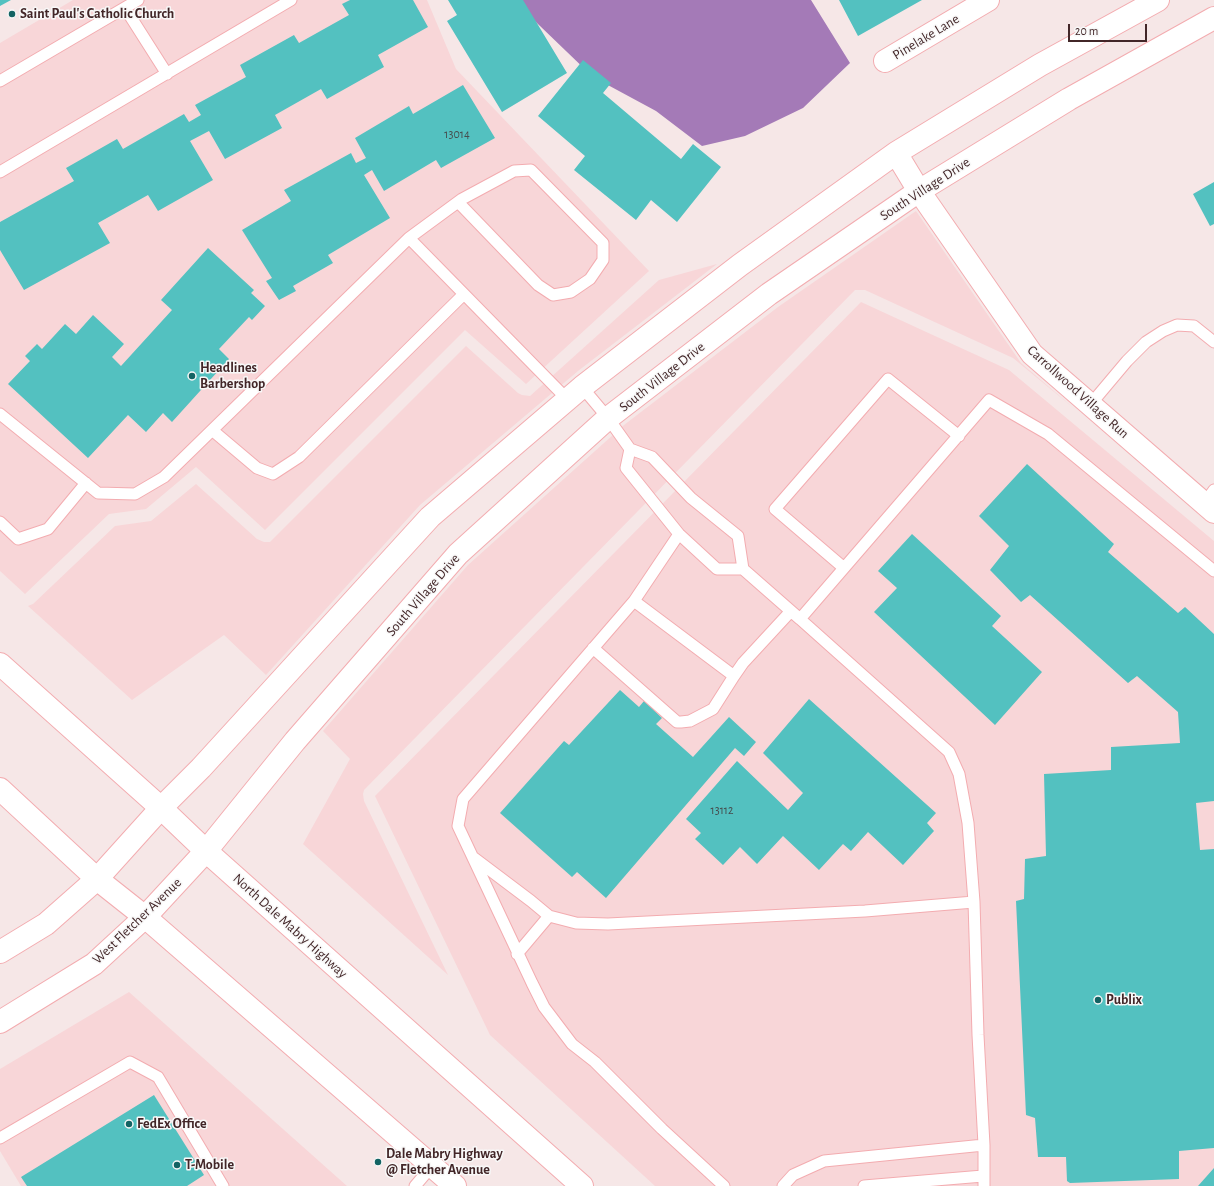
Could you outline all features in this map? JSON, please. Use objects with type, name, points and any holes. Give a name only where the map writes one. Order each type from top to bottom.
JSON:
[{"type":"street","name":"Pinelake Lane","points":[[885,61],[988,0]]},
{"type":"street","points":[[0,952],[46,924],[97,879],[161,808],[201,768],[430,517],[575,394],[740,265],[896,153],[1040,65],[1158,0]]},
{"type":"street","name":"South Village Drive","points":[[206,851],[295,741],[458,554],[608,418],[769,294],[919,190],[1069,100],[1214,18]]},
{"type":"street","name":"Carrollwood Village Run","points":[[896,153],[919,190],[1032,354],[1090,405],[1211,502]]},
{"type":"street","name":"North Dale Mabry Highway","points":[[0,664],[161,808],[206,851],[582,1186]]},
{"type":"street","points":[[0,789],[97,879],[145,917],[455,1186]]},
{"type":"street","name":"West Fletcher Avenue","points":[[0,1022],[94,964],[145,917],[206,851]]},
{"type":"lane","points":[[0,81],[138,0]]},
{"type":"lane","points":[[0,172],[291,0]]},
{"type":"lane","points":[[126,8],[167,74]]},
{"type":"lane","points":[[0,414],[98,493],[135,494],[164,477],[409,238],[458,202],[514,171],[531,170],[603,243],[603,260],[590,279],[571,292],[552,295],[538,285],[458,202]]},
{"type":"lane","points":[[409,238],[464,294],[575,394],[608,418],[630,448],[652,457],[691,498],[738,536],[743,569],[949,752],[959,774],[968,823],[974,902],[978,1036],[984,1145],[983,1181],[864,1186]]},
{"type":"lane","points":[[212,430],[257,468],[273,474],[299,457],[464,294]]},
{"type":"lane","points":[[1090,405],[1127,361],[1146,342],[1163,331],[1177,325],[1194,326],[1214,342]]},
{"type":"lane","points":[[844,568],[775,509],[888,379],[959,436]]},
{"type":"lane","points":[[800,619],[989,400],[1048,434],[1214,571]]},
{"type":"lane","points":[[630,448],[626,468],[679,534],[717,569],[743,569]]},
{"type":"lane","points":[[0,522],[18,539],[48,529],[86,483]]},
{"type":"lane","points":[[679,534],[634,601],[463,799],[458,826],[517,954],[544,1007],[572,1044],[595,1062],[662,1129],[724,1186]]},
{"type":"lane","points":[[634,601],[734,676]]},
{"type":"lane","points":[[593,648],[677,722],[690,721],[713,709],[743,663],[791,611]]},
{"type":"lane","points":[[472,856],[549,916],[576,923],[608,924],[865,911],[974,902]]},
{"type":"lane","points":[[517,954],[549,916]]},
{"type":"lane","points":[[0,1138],[130,1062],[158,1077],[223,1186]]},
{"type":"lane","points":[[783,1186],[793,1175],[824,1161],[984,1145]]},
{"type":"lane","points":[[415,1186],[432,1166]]},
{"type":"shaded area","points":[[73,0],[427,0],[456,69],[649,271],[526,384],[465,330],[265,530],[196,467],[146,509],[109,514],[25,594],[0,571],[0,43]]},
{"type":"shaded area","points":[[513,0],[811,0],[850,63],[803,108],[745,136],[702,146],[656,111],[593,77]]},
{"type":"shaded area","points":[[916,211],[1021,363],[1076,410],[1013,358],[865,290],[855,290],[364,790],[364,801],[448,975],[303,844],[350,759],[323,731],[468,565],[624,425],[778,307]]},
{"type":"shaded area","points":[[717,264],[578,371],[420,505],[266,675],[224,635],[132,700],[28,606],[33,604],[115,526],[151,521],[196,484],[257,539],[264,542],[270,542],[466,346],[518,393],[530,396],[659,280]]},
{"type":"shaded area","points":[[861,302],[1009,370],[1214,541],[1214,1186],[655,1186],[490,1035],[375,796]]},
{"type":"shaded area","points":[[129,992],[347,1186],[21,1186],[0,1151],[0,1069]]},
{"type":"building","points":[[0,0],[11,0],[0,6]]},
{"type":"building","points":[[350,0],[413,0],[428,27],[378,55],[384,67],[327,99],[321,89],[275,115],[282,128],[225,159],[209,131],[190,141],[213,180],[158,211],[148,195],[98,223],[110,243],[24,290],[0,250],[0,222],[74,181],[66,168],[117,139],[123,149],[184,114],[189,122],[201,115],[195,105],[246,77],[240,65],[294,35],[299,43],[349,15],[342,4]]},
{"type":"building","points":[[448,0],[523,0],[567,73],[502,112],[447,21],[457,15]]},
{"type":"building","points":[[839,0],[922,0],[858,36]]},
{"type":"building","points":[[583,60],[611,83],[603,93],[681,159],[693,144],[721,167],[677,222],[651,200],[636,220],[574,170],[585,156],[538,116]]},
{"type":"building","points":[[463,85],[495,138],[441,168],[436,160],[384,191],[372,170],[364,175],[390,218],[328,255],[333,263],[293,286],[296,291],[279,300],[266,281],[272,278],[242,230],[291,201],[284,190],[351,153],[356,163],[366,158],[355,138],[409,106],[413,114]]},
{"type":"building","points":[[1214,182],[1214,224],[1210,226],[1193,194]]},
{"type":"building","points":[[208,248],[254,290],[251,293],[265,306],[252,320],[249,317],[219,349],[229,359],[172,422],[163,413],[146,432],[128,415],[88,458],[8,384],[30,361],[25,356],[37,344],[42,349],[65,324],[76,334],[93,315],[124,344],[112,357],[121,366],[172,310],[161,300]]},
{"type":"building","points":[[1027,464],[1114,544],[1108,552],[1178,613],[1185,607],[1214,634],[1214,801],[1196,803],[1200,850],[1214,849],[1214,1148],[1179,1151],[1179,1179],[1070,1183],[1067,1181],[1066,1157],[1038,1157],[1035,1118],[1026,1115],[1016,901],[1024,899],[1025,859],[1046,856],[1044,774],[1111,770],[1111,747],[1180,743],[1178,712],[1137,676],[1128,683],[1030,595],[1021,602],[990,570],[1009,546],[979,516]]},
{"type":"building","points":[[912,534],[1001,616],[992,626],[1042,672],[995,725],[874,612],[897,588],[878,571]]},
{"type":"building","points":[[620,690],[639,707],[644,701],[662,718],[656,724],[693,757],[729,717],[756,742],[744,756],[735,748],[606,898],[577,872],[572,877],[500,813],[564,741],[569,745]]},
{"type":"building","points":[[809,699],[936,813],[927,823],[934,831],[903,865],[868,832],[851,851],[843,844],[819,870],[783,836],[757,864],[740,847],[723,865],[695,839],[701,833],[686,819],[737,761],[788,810],[803,793],[763,753]]},
{"type":"building","points":[[154,1095],[204,1175],[187,1186],[27,1186],[21,1177]]},
{"type":"building","points":[[1214,1168],[1214,1186],[1198,1186]]},
{"type":"place","name":"Saint Paul's Catholic Church","points":[[12,14]]},
{"type":"place","name":"Headlines Barbershop","points":[[192,376]]},
{"type":"place","name":"Publix","points":[[1098,1000]]},
{"type":"place","name":"FedEx Office","points":[[129,1124]]},
{"type":"place","name":"Dale Mabry Highway @ Fletcher Avenue","points":[[378,1162]]},
{"type":"place","name":"T-Mobile","points":[[177,1165]]}]
